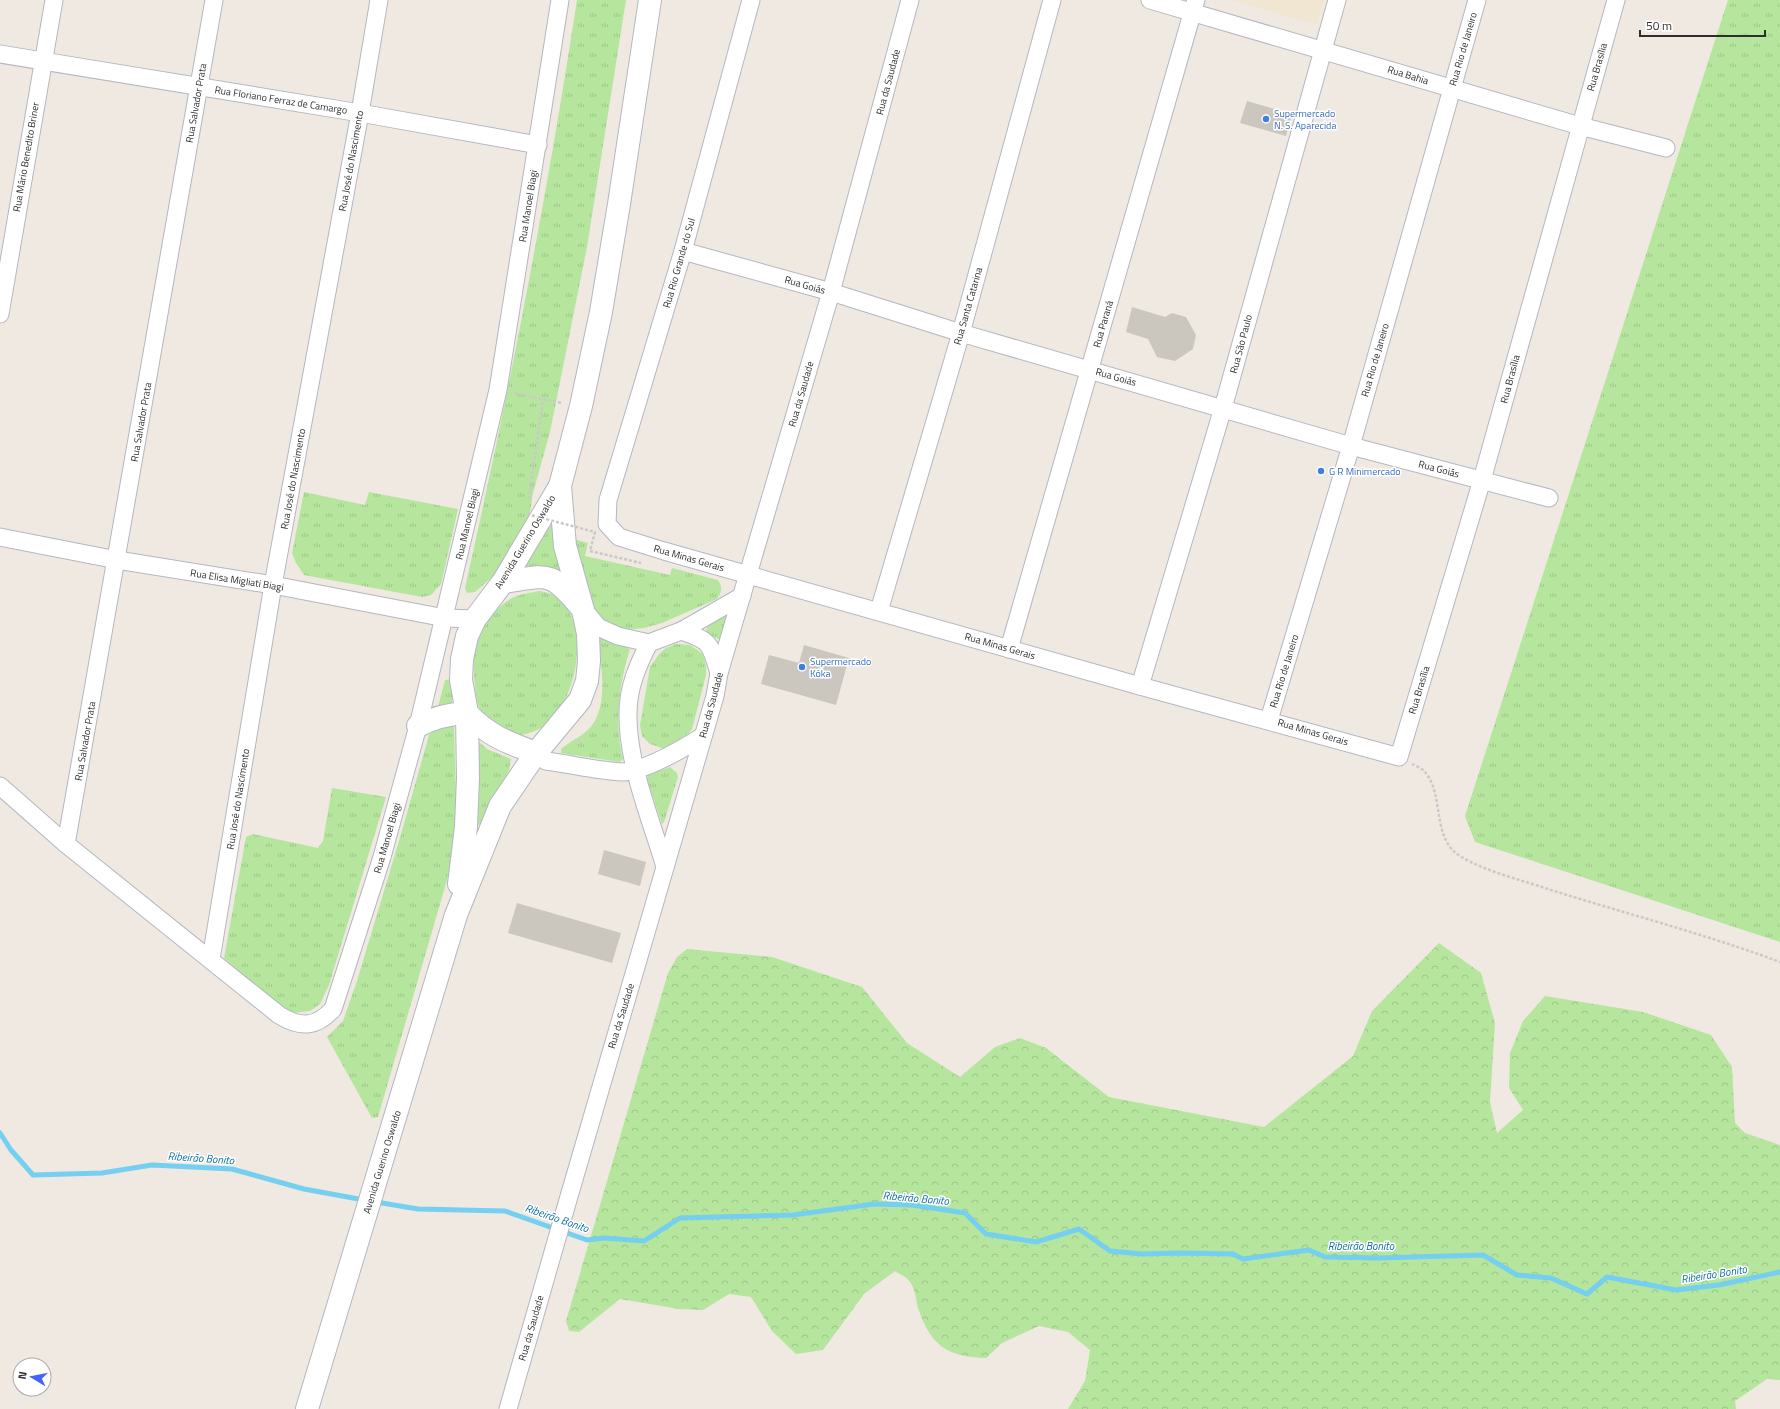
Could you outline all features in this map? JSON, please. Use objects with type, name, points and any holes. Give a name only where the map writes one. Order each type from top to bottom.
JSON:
[{"type":"main road","points":[[560,486],[581,406],[601,312],[650,0]]},
{"type":"main road","name":"Avenida Guerino Oswaldo","points":[[456,915],[466,827],[468,778],[467,713],[461,680],[462,659],[467,636],[475,619],[503,582],[560,486]]},
{"type":"main road","name":"Avenida Guerino Oswaldo","points":[[307,1409],[352,1264],[456,915],[500,806],[536,753],[577,704],[587,681],[589,661],[588,634],[583,610],[565,546],[560,486]]},
{"type":"main road","points":[[503,582],[537,576],[549,578],[563,585],[583,610]]},
{"type":"main road","points":[[418,726],[430,719],[446,715],[467,713],[476,723],[504,742],[536,753]]},
{"type":"street","name":"Rua Mário Benedito Briner","points":[[0,314],[42,62],[54,0]]},
{"type":"street","name":"Rua Salvador Prata","points":[[66,844],[214,0]]},
{"type":"street","name":"Rua José do Nascimento","points":[[211,959],[273,585],[360,113],[379,0]]},
{"type":"street","name":"Rua Manoel Biagi","points":[[211,959],[279,1015],[298,1025],[309,1024],[325,1017],[333,1009],[382,857],[418,726],[445,618],[498,390],[560,0]]},
{"type":"street","name":"Rua Rio Grande do Sul","points":[[607,524],[608,500],[684,251],[751,0]]},
{"type":"street","name":"Rua da Saudade","points":[[508,1409],[569,1192],[666,867],[719,673],[831,292],[910,0]]},
{"type":"street","name":"Rua Santa Catarina","points":[[879,611],[961,333],[1052,0]]},
{"type":"street","name":"Rua Bahia","points":[[1150,0],[1195,6],[1322,49],[1580,126],[1666,148]]},
{"type":"street","name":"Rua São Paulo","points":[[1140,686],[1223,408],[1322,49],[1337,0]]},
{"type":"street","name":"Rua Rio de Janeiro","points":[[1269,720],[1351,446],[1477,0]]},
{"type":"street","name":"Rua Brasília","points":[[1400,757],[1482,480],[1616,0]]},
{"type":"street","name":"Rua Paraná","points":[[1008,649],[1195,6]]},
{"type":"street","name":"Rua Floriano Ferraz de Camargo","points":[[0,54],[360,113],[538,145]]},
{"type":"street","name":"Rua Goiás","points":[[684,251],[831,292],[961,333],[1090,369],[1351,446],[1549,498]]},
{"type":"street","name":"Rua Minas Gerais","points":[[607,524],[618,537],[1008,649],[1400,757]]},
{"type":"street","name":"Rua Elisa Migliati Biagi","points":[[0,537],[117,560],[273,585],[445,618],[475,619]]},
{"type":"street","points":[[583,610],[598,627],[618,636],[649,643],[681,631],[742,596]]},
{"type":"street","points":[[681,631],[701,637],[711,646],[719,673]]},
{"type":"street","points":[[649,643],[637,666],[628,712],[631,747],[636,769],[666,867]]},
{"type":"street","points":[[536,753],[546,761],[622,772],[636,769],[679,751],[703,736]]},
{"type":"street","points":[[0,786],[66,844],[211,959]]},
{"type":"path","points":[[498,390],[581,406]]},
{"type":"path","points":[[543,399],[526,514],[596,532],[590,551],[645,564]]},
{"type":"path","points":[[1400,757],[1425,770],[1434,794],[1444,837],[1451,850],[1462,857],[1502,874],[1592,903],[1714,938],[1780,962]]},
{"type":"shaded area","points":[[1232,0],[1324,0],[1317,25]]},
{"type":"green space","points":[[577,0],[626,0],[587,247],[550,432],[533,493],[529,520],[505,566],[475,592],[467,593],[465,588],[497,442],[540,221]]},
{"type":"green space","points":[[1728,0],[1780,0],[1780,942],[1475,842],[1465,816]]},
{"type":"green space","points":[[304,492],[365,505],[369,492],[458,509],[441,584],[431,595],[422,597],[304,575],[296,563],[292,553]]},
{"type":"green space","points":[[548,525],[554,526],[562,573],[541,566],[525,567]]},
{"type":"green space","points":[[570,538],[588,543],[585,556],[670,575],[672,568],[718,580],[721,585],[721,592],[717,599],[662,623],[644,628],[625,630],[611,625],[602,618],[591,604]]},
{"type":"green space","points":[[539,591],[558,598],[570,613],[576,633],[577,657],[572,681],[563,704],[549,721],[532,732],[517,735],[504,731],[484,715],[480,709],[476,698],[474,660],[479,636],[484,625],[492,615],[512,598]]},
{"type":"green space","points":[[724,615],[729,616],[722,641],[706,632],[707,627]]},
{"type":"green space","points":[[599,636],[630,649],[623,676],[619,704],[619,732],[623,759],[620,762],[561,753],[561,749],[589,729],[599,710],[602,699],[602,675],[597,642]]},
{"type":"green space","points":[[676,644],[690,645],[703,654],[706,666],[706,675],[692,729],[689,733],[669,747],[662,748],[650,744],[642,736],[640,725],[650,667],[660,653],[666,648]]},
{"type":"green space","points":[[452,679],[452,707],[438,707],[445,680]]},
{"type":"green space","points":[[439,725],[454,725],[457,832],[447,880],[378,1117],[372,1118],[327,1037],[343,1021],[357,981],[429,735]]},
{"type":"green space","points":[[479,742],[487,749],[511,759],[509,770],[481,825],[476,824],[477,746]]},
{"type":"green space","points":[[670,767],[677,773],[678,777],[664,822],[662,824],[647,779],[648,775]]},
{"type":"green space","points":[[332,788],[386,797],[329,985],[320,1004],[310,1011],[293,1013],[280,1005],[224,958],[246,837],[253,834],[318,848],[323,841]]},
{"type":"green space","points":[[1439,943],[1481,973],[1495,1023],[1490,1102],[1497,1133],[1523,1110],[1509,1088],[1510,1053],[1523,1021],[1545,996],[1643,1012],[1711,1035],[1732,1067],[1735,1123],[1745,1133],[1780,1145],[1780,1380],[1767,1379],[1735,1401],[1736,1409],[1068,1409],[1085,1381],[1090,1350],[1068,1332],[1039,1326],[1002,1343],[986,1358],[972,1357],[951,1352],[942,1347],[929,1332],[918,1308],[912,1285],[909,1280],[895,1271],[864,1294],[823,1350],[796,1354],[772,1331],[751,1297],[729,1294],[703,1310],[679,1309],[620,1299],[579,1332],[569,1331],[566,1321],[668,973],[677,957],[687,949],[772,957],[862,987],[907,1043],[960,1077],[995,1047],[1020,1038],[1046,1048],[1109,1097],[1264,1127],[1353,1056],[1372,1011]]},
{"type":"building","name":"Supermercado N. S. Aparecida","points":[[1247,101],[1292,114],[1286,136],[1240,123]]},
{"type":"building","points":[[1132,307],[1165,317],[1172,313],[1186,317],[1196,335],[1193,349],[1175,361],[1157,357],[1148,339],[1126,332]]},
{"type":"building","points":[[804,645],[849,658],[836,705],[761,684],[769,655],[799,663]]},
{"type":"building","points":[[604,850],[646,862],[640,886],[598,874]]},
{"type":"building","points":[[517,903],[621,933],[612,963],[508,933]]},
{"type":"waterway","name":"Ribeirão Bonito","points":[[0,1133],[11,1150],[33,1175],[102,1173],[152,1165],[232,1169],[304,1189],[364,1200]]},
{"type":"waterway","name":"Ribeirão Bonito","points":[[376,1202],[418,1209],[505,1211],[587,1240],[604,1238],[644,1241],[680,1218],[793,1215],[874,1204],[912,1205],[965,1213],[986,1234],[1036,1242],[1079,1229],[1110,1251],[1142,1254],[1233,1254],[1243,1259],[1309,1250],[1325,1257],[1379,1258],[1483,1255],[1517,1275],[1551,1278],[1587,1294],[1607,1277],[1676,1290],[1719,1285],[1780,1272]]},
{"type":"place","name":"Supermercado N. S. Aparecida","points":[[1266,119]]},
{"type":"place","name":"G R Minimercado","points":[[1321,471]]},
{"type":"place","name":"Supermercado Kóka","points":[[802,667]]}]
